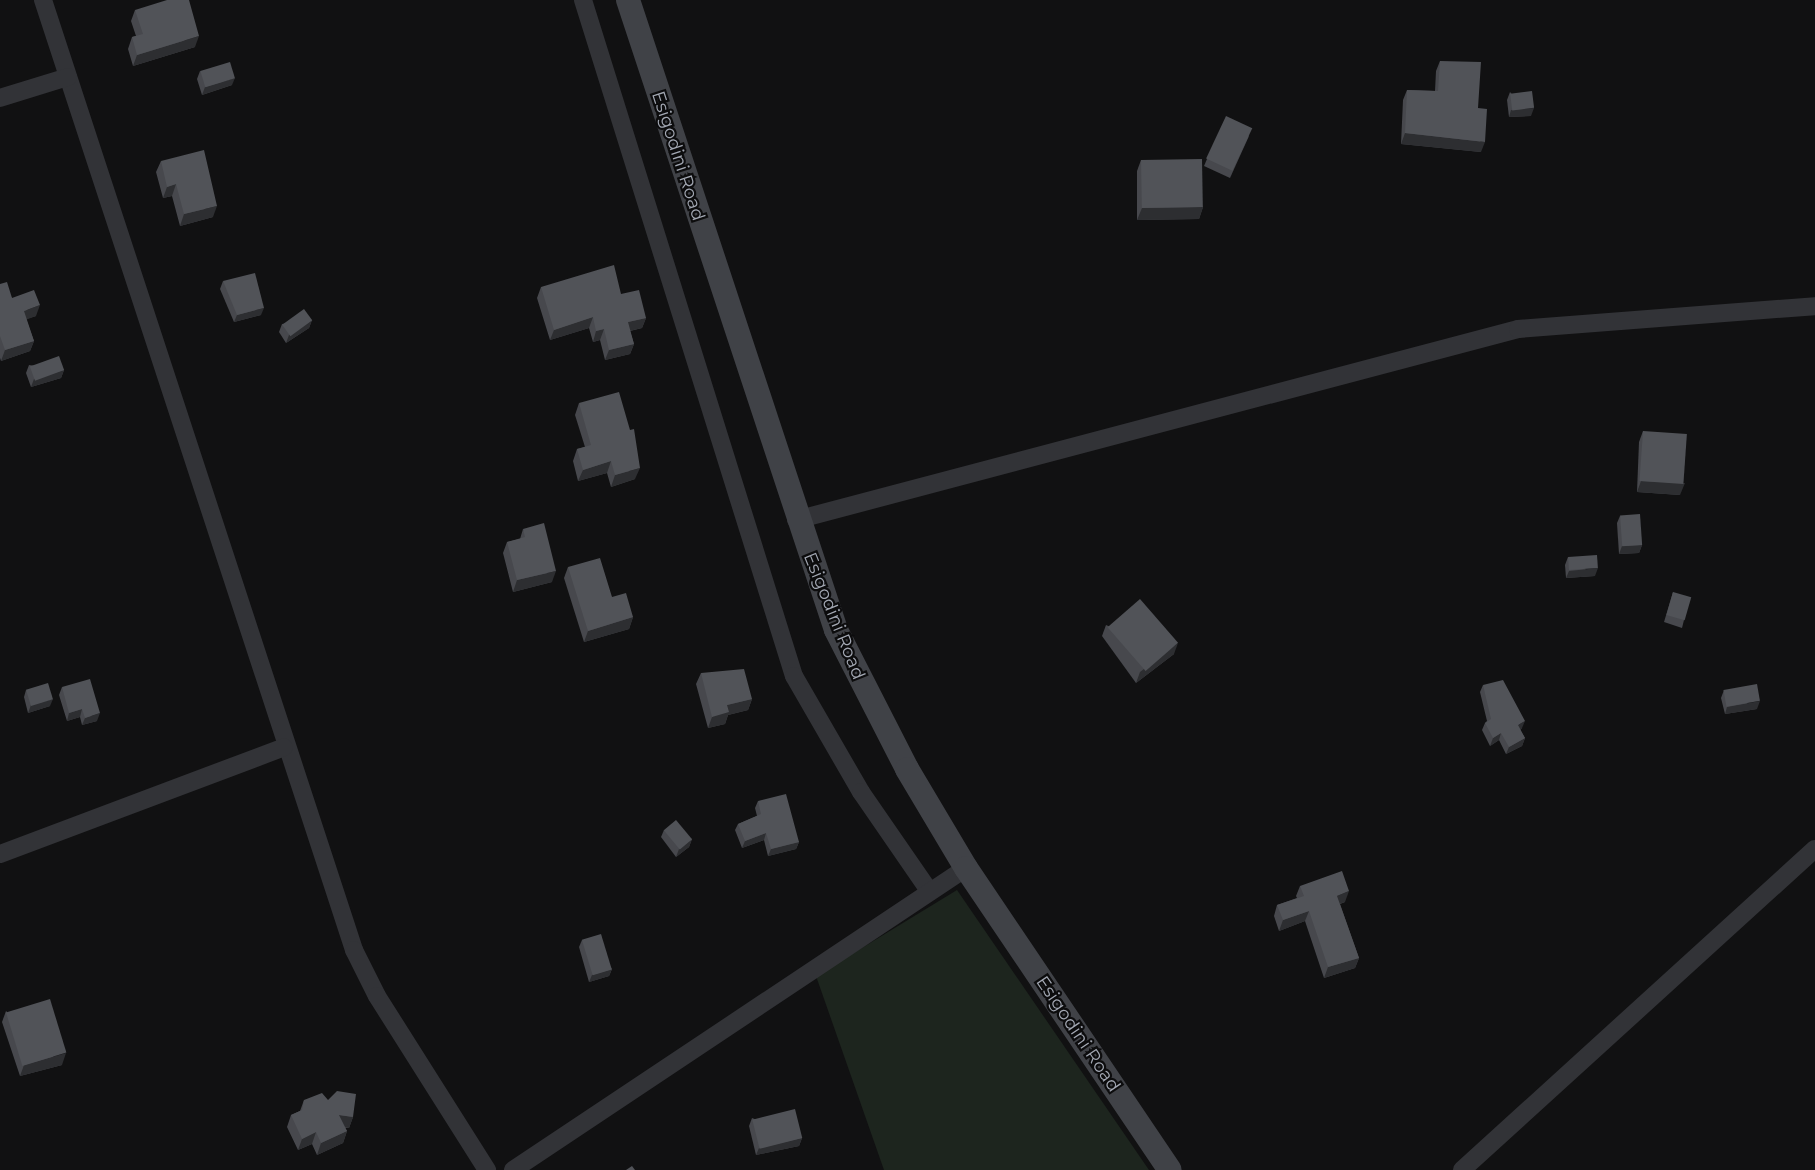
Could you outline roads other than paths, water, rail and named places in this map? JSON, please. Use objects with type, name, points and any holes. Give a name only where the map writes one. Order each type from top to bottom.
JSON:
[{"type":"main road","name":"Esigodini Road","points":[[628,0],[796,520],[859,680],[966,868],[1170,1170]]},
{"type":"street","points":[[43,0],[284,747],[364,972],[487,1170]]},
{"type":"street","points":[[584,0],[794,676],[850,773],[930,892]]},
{"type":"street","points":[[0,98],[68,77]]},
{"type":"street","points":[[796,520],[1518,329],[1815,306]]},
{"type":"street","points":[[0,855],[284,747]]},
{"type":"street","points":[[1462,1170],[1815,849]]},
{"type":"street","points":[[513,1170],[966,868]]}]
